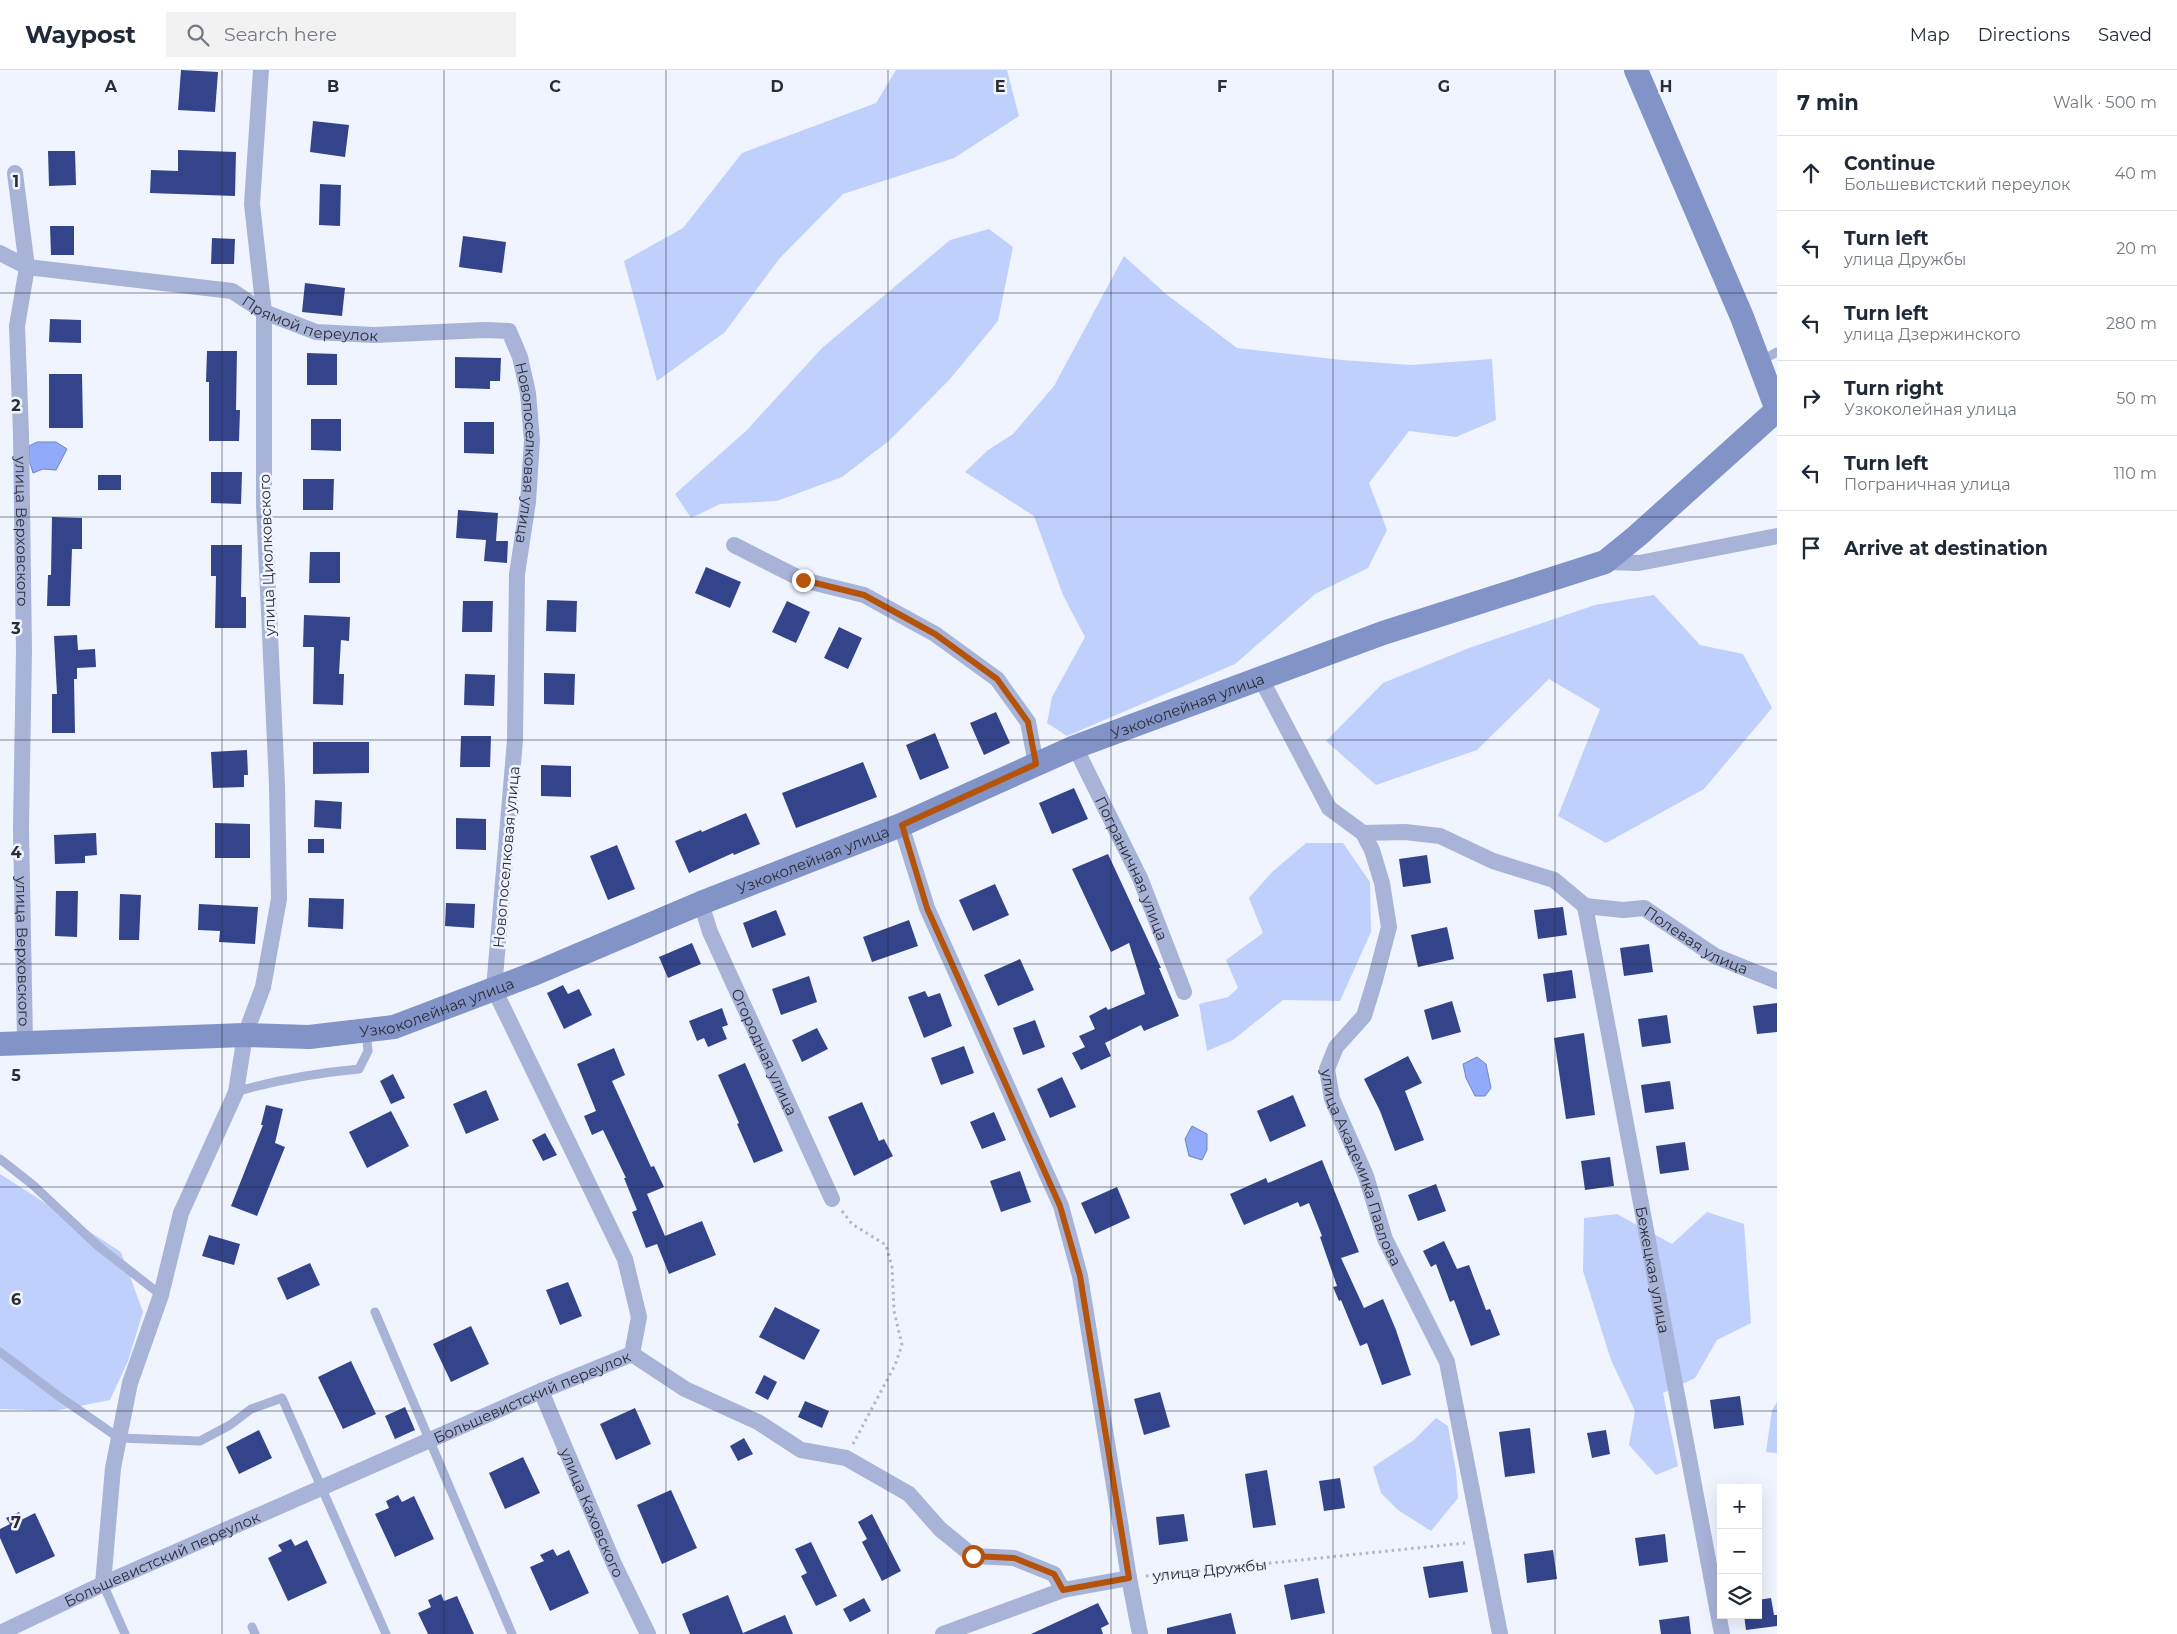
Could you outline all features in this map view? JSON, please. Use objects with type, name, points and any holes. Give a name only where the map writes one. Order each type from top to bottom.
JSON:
[{"type":"street","name":"улица Циолковского","points":[[103,1584],[114,1468],[130,1383],[161,1295],[181,1213],[236,1092],[245,1035],[263,987],[279,899],[264,505],[264,312],[252,204],[261,70]]},
{"type":"street","points":[[1636,70],[1742,317],[1768,357],[1777,410]]},
{"type":"street","name":"улица Верховского","points":[[15,173],[27,267],[18,326],[24,651],[21,829],[25,1042]]},
{"type":"street","name":"Прямой переулок","points":[[0,253],[27,267],[232,291],[264,312],[316,332],[374,335],[485,330],[509,331]]},
{"type":"street","name":"Новопоселковая улица","points":[[494,989],[515,740],[517,574],[528,502],[532,440],[528,393],[520,357],[509,331]]},
{"type":"street","name":"Узкоколейная улица","points":[[0,1044],[245,1035],[309,1037],[394,1027],[536,973],[701,903],[902,825],[1075,747],[1383,633],[1604,562],[1638,536],[1777,410]]},
{"type":"street","points":[[1604,562],[1639,563],[1777,536]]},
{"type":"street","points":[[734,545],[803,580],[864,595],[935,634],[997,679],[1028,722],[1036,764]]},
{"type":"street","name":"улица Академика Павлова","points":[[1260,677],[1329,808],[1363,833],[1372,850],[1382,883],[1389,927],[1364,1016],[1336,1047],[1327,1069],[1332,1099],[1366,1176],[1385,1238],[1447,1362],[1500,1634]]},
{"type":"street","name":"Пограничная улица","points":[[1075,747],[1140,878],[1184,992]]},
{"type":"street","points":[[902,825],[927,908],[1060,1206],[1080,1276],[1129,1578],[1140,1634]]},
{"type":"street","points":[[1363,833],[1405,832],[1440,836],[1493,862],[1554,880],[1584,906]]},
{"type":"street","name":"Огородная улица","points":[[701,903],[710,932],[832,1199]]},
{"type":"street","name":"Полевая улица","points":[[1584,906],[1623,910],[1644,908],[1715,956],[1777,981]]},
{"type":"street","name":"Бежецкая улица","points":[[1584,906],[1722,1634]]},
{"type":"street","points":[[494,989],[625,1259],[639,1317],[632,1354]]},
{"type":"street","name":"Большевистский переулок","points":[[0,1634],[103,1584],[541,1391],[632,1354],[685,1389],[758,1422],[801,1450],[846,1458],[909,1494],[940,1529],[973,1556],[1014,1558],[1054,1574],[1063,1590]]},
{"type":"street","name":"улица Каховского","points":[[541,1391],[614,1564],[648,1634]]},
{"type":"street","points":[[944,1634],[1063,1590],[1129,1578]]},
{"type":"lane","points":[[236,1092],[318,1073],[359,1069],[368,1051],[366,1030]]},
{"type":"lane","points":[[0,1159],[33,1185],[98,1246],[161,1295]]},
{"type":"lane","points":[[376,1312],[512,1634]]},
{"type":"lane","points":[[0,1352],[119,1438],[200,1441],[230,1424],[251,1409],[282,1398],[386,1634]]},
{"type":"lane","points":[[103,1584],[124,1634]]},
{"type":"path","points":[[832,1199],[852,1224],[886,1246],[892,1267],[894,1311],[902,1345],[895,1365],[846,1458]]},
{"type":"path","name":"улица Дружбы","points":[[1129,1578],[1483,1541]]},
{"type":"shaded area","points":[[896,70],[1007,70],[1019,116],[954,158],[843,194],[779,259],[725,332],[657,381],[624,261],[683,228],[742,153],[876,103]]},
{"type":"shaded area","points":[[989,229],[1013,247],[998,321],[950,379],[890,440],[842,477],[777,501],[720,504],[691,518],[675,494],[746,431],[822,348],[950,240]]},
{"type":"shaded area","points":[[1124,256],[1166,294],[1237,348],[1342,360],[1411,365],[1492,359],[1496,420],[1456,437],[1409,431],[1369,483],[1387,530],[1368,568],[1315,594],[1235,664],[1067,736],[1047,723],[1052,697],[1085,637],[1063,595],[1034,516],[965,472],[988,450],[1013,434],[1054,386]]},
{"type":"shaded area","points":[[1654,595],[1700,645],[1743,654],[1772,708],[1704,789],[1606,843],[1558,816],[1600,709],[1549,679],[1477,750],[1376,785],[1326,741],[1383,683],[1469,648],[1595,605]]},
{"type":"shaded area","points":[[1306,843],[1343,843],[1370,882],[1371,932],[1340,1001],[1283,1000],[1233,1040],[1207,1051],[1199,1004],[1228,997],[1238,988],[1226,960],[1263,933],[1249,898],[1272,872]]},
{"type":"shaded area","points":[[0,1174],[121,1252],[143,1312],[128,1361],[110,1400],[54,1411],[0,1409]]},
{"type":"shaded area","points":[[1707,1212],[1744,1224],[1751,1323],[1717,1340],[1695,1378],[1663,1393],[1678,1466],[1656,1475],[1629,1445],[1635,1411],[1611,1360],[1583,1271],[1584,1218],[1617,1214],[1672,1244]]},
{"type":"shaded area","points":[[1777,1402],[1777,1453],[1766,1452],[1772,1410]]},
{"type":"shaded area","points":[[1436,1418],[1448,1426],[1456,1471],[1458,1498],[1431,1531],[1398,1510],[1381,1493],[1373,1467],[1414,1440]]},
{"type":"water","points":[[37,442],[56,442],[67,449],[56,470],[43,469],[33,473],[29,460],[29,446]]},
{"type":"water","points":[[1477,1057],[1486,1064],[1491,1088],[1485,1096],[1475,1096],[1466,1078],[1463,1064]]},
{"type":"water","points":[[1192,1126],[1207,1134],[1207,1150],[1202,1160],[1189,1156],[1185,1139]]},
{"type":"building","points":[[181,70],[218,72],[215,112],[178,110]]},
{"type":"building","points":[[313,121],[349,125],[345,157],[310,152]]},
{"type":"building","points":[[178,150],[236,152],[235,196],[150,193],[151,170],[178,171]]},
{"type":"building","points":[[48,151],[75,151],[76,185],[49,186]]},
{"type":"building","points":[[320,184],[341,185],[340,226],[319,225]]},
{"type":"building","points":[[50,226],[74,226],[74,255],[51,255]]},
{"type":"building","points":[[463,236],[506,242],[502,273],[459,267]]},
{"type":"building","points":[[212,238],[235,239],[234,264],[211,264]]},
{"type":"building","points":[[305,283],[345,288],[342,316],[302,312]]},
{"type":"building","points":[[50,319],[81,320],[81,343],[49,342]]},
{"type":"building","points":[[207,351],[237,351],[236,410],[240,410],[239,441],[209,441],[209,382],[206,382]]},
{"type":"building","points":[[307,353],[337,354],[337,385],[307,385]]},
{"type":"building","points":[[455,357],[501,358],[500,381],[490,381],[490,389],[455,388]]},
{"type":"building","points":[[49,374],[82,374],[83,428],[49,428]]},
{"type":"building","points":[[311,419],[341,419],[341,451],[311,450]]},
{"type":"building","points":[[464,422],[494,422],[494,454],[464,453]]},
{"type":"building","points":[[211,472],[242,472],[241,504],[211,503]]},
{"type":"building","points":[[98,475],[121,475],[121,490],[98,490]]},
{"type":"building","points":[[303,479],[334,479],[333,510],[303,510]]},
{"type":"building","points":[[458,510],[498,513],[496,541],[508,541],[507,563],[484,561],[486,540],[456,538]]},
{"type":"building","points":[[52,517],[82,518],[82,549],[72,549],[70,606],[47,606],[48,575],[51,575]]},
{"type":"building","points":[[211,545],[242,545],[241,597],[246,597],[246,628],[215,628],[216,576],[211,576]]},
{"type":"building","points":[[310,552],[340,552],[340,583],[309,583]]},
{"type":"building","points":[[706,567],[741,582],[730,608],[695,593]]},
{"type":"building","points":[[547,600],[577,601],[576,632],[546,631]]},
{"type":"building","points":[[463,601],[493,601],[492,632],[462,632]]},
{"type":"building","points":[[787,601],[810,612],[796,643],[772,632]]},
{"type":"building","points":[[304,615],[350,617],[349,641],[341,640],[339,674],[344,674],[343,705],[313,704],[314,647],[303,647]]},
{"type":"building","points":[[839,627],[862,638],[848,669],[824,658]]},
{"type":"building","points":[[77,635],[78,650],[95,649],[96,667],[77,668],[77,679],[74,679],[75,733],[52,733],[52,694],[57,694],[54,636]]},
{"type":"building","points":[[544,673],[575,674],[574,705],[544,704]]},
{"type":"building","points":[[465,674],[495,675],[494,706],[464,705]]},
{"type":"building","points":[[996,712],[1010,743],[984,755],[970,723]]},
{"type":"building","points":[[935,733],[949,768],[920,780],[906,745]]},
{"type":"building","points":[[461,736],[491,736],[490,767],[460,767]]},
{"type":"building","points":[[313,742],[369,742],[369,773],[313,774]]},
{"type":"building","points":[[247,750],[248,775],[244,775],[244,787],[213,788],[211,752]]},
{"type":"building","points":[[863,762],[877,797],[796,828],[782,793]]},
{"type":"building","points":[[541,765],[571,766],[571,797],[541,796]]},
{"type":"building","points":[[1074,788],[1088,819],[1052,834],[1039,803]]},
{"type":"building","points":[[315,800],[342,802],[341,829],[314,827]]},
{"type":"building","points":[[746,813],[760,844],[734,855],[733,853],[689,873],[675,841],[701,830],[702,832]]},
{"type":"building","points":[[456,818],[486,819],[486,850],[456,849]]},
{"type":"building","points":[[215,823],[250,824],[250,858],[215,858]]},
{"type":"building","points":[[96,833],[97,855],[85,856],[85,863],[55,864],[54,835]]},
{"type":"building","points":[[308,839],[324,839],[324,853],[308,853]]},
{"type":"building","points":[[617,845],[635,889],[608,900],[590,856]]},
{"type":"building","points":[[1108,854],[1161,968],[1159,968],[1179,1016],[1144,1031],[1141,1025],[1105,1043],[1111,1056],[1081,1070],[1072,1053],[1085,1047],[1079,1036],[1095,1029],[1089,1016],[1106,1007],[1108,1010],[1145,994],[1129,943],[1111,952],[1072,869]]},
{"type":"building","points":[[1427,855],[1431,883],[1403,887],[1399,859]]},
{"type":"building","points":[[995,884],[1009,915],[973,931],[959,900]]},
{"type":"building","points":[[56,891],[78,891],[77,937],[55,936]]},
{"type":"building","points":[[120,894],[141,895],[139,940],[119,940]]},
{"type":"building","points":[[309,898],[344,899],[343,929],[308,927]]},
{"type":"building","points":[[446,903],[475,904],[474,928],[445,926]]},
{"type":"building","points":[[199,904],[258,907],[255,944],[219,942],[220,931],[198,930]]},
{"type":"building","points":[[1563,907],[1567,935],[1538,939],[1534,910]]},
{"type":"building","points":[[776,910],[786,935],[752,948],[743,923]]},
{"type":"building","points":[[909,920],[918,946],[872,962],[863,937]]},
{"type":"building","points":[[1447,927],[1454,959],[1418,967],[1411,935]]},
{"type":"building","points":[[692,943],[701,964],[668,978],[659,957]]},
{"type":"building","points":[[1649,944],[1653,972],[1624,976],[1620,948]]},
{"type":"building","points":[[1020,959],[1034,990],[998,1006],[984,975]]},
{"type":"building","points":[[1572,970],[1576,998],[1547,1002],[1543,974]]},
{"type":"building","points":[[809,976],[817,1002],[781,1015],[772,989]]},
{"type":"building","points":[[563,985],[568,994],[579,989],[592,1015],[564,1029],[547,993]]},
{"type":"building","points":[[925,991],[928,997],[940,993],[952,1026],[924,1038],[908,997]]},
{"type":"building","points":[[1452,1001],[1461,1032],[1432,1040],[1424,1010]]},
{"type":"building","points":[[1777,1003],[1777,1032],[1757,1034],[1753,1006]]},
{"type":"building","points":[[722,1008],[728,1025],[722,1027],[727,1039],[708,1047],[704,1038],[697,1041],[689,1021]]},
{"type":"building","points":[[1667,1015],[1671,1043],[1642,1047],[1638,1019]]},
{"type":"building","points":[[1035,1020],[1045,1047],[1023,1055],[1013,1028]]},
{"type":"building","points":[[817,1028],[828,1049],[802,1062],[792,1040]]},
{"type":"building","points":[[1584,1033],[1595,1115],[1566,1119],[1554,1038]]},
{"type":"building","points":[[964,1046],[974,1073],[941,1085],[931,1058]]},
{"type":"building","points":[[614,1048],[625,1075],[612,1081],[651,1167],[654,1166],[664,1187],[647,1194],[665,1236],[702,1221],[716,1255],[669,1274],[657,1244],[646,1248],[632,1212],[637,1210],[624,1178],[626,1178],[603,1130],[592,1135],[584,1116],[596,1111],[577,1064]]},
{"type":"building","points":[[1408,1056],[1422,1083],[1405,1091],[1424,1140],[1395,1151],[1380,1111],[1364,1079]]},
{"type":"building","points":[[745,1063],[783,1151],[754,1163],[718,1075]]},
{"type":"building","points":[[393,1074],[405,1098],[391,1104],[380,1081]]},
{"type":"building","points":[[1062,1077],[1076,1107],[1050,1118],[1037,1089]]},
{"type":"building","points":[[1670,1081],[1674,1109],[1645,1113],[1641,1085]]},
{"type":"building","points":[[486,1090],[499,1120],[466,1134],[453,1104]]},
{"type":"building","points":[[1293,1095],[1306,1126],[1270,1142],[1257,1111]]},
{"type":"building","points":[[862,1102],[879,1141],[884,1139],[893,1156],[854,1176],[828,1117]]},
{"type":"building","points":[[266,1105],[283,1109],[275,1143],[285,1147],[257,1216],[231,1206],[263,1125],[261,1125]]},
{"type":"building","points":[[391,1111],[409,1146],[367,1168],[349,1132]]},
{"type":"building","points":[[994,1112],[1006,1140],[982,1149],[970,1122]]},
{"type":"building","points":[[545,1133],[557,1155],[543,1161],[532,1140]]},
{"type":"building","points":[[1685,1142],[1689,1170],[1660,1174],[1656,1146]]},
{"type":"building","points":[[1610,1157],[1614,1186],[1585,1190],[1581,1161]]},
{"type":"building","points":[[1322,1160],[1359,1252],[1341,1258],[1364,1308],[1383,1299],[1411,1375],[1382,1385],[1367,1343],[1360,1346],[1341,1300],[1339,1301],[1333,1287],[1337,1286],[1320,1237],[1322,1236],[1309,1203],[1300,1207],[1298,1202],[1244,1225],[1230,1194],[1266,1178],[1268,1183]]},
{"type":"building","points":[[1020,1171],[1031,1202],[1001,1212],[990,1181]]},
{"type":"building","points":[[1436,1184],[1446,1211],[1418,1221],[1408,1195]]},
{"type":"building","points":[[1117,1187],[1130,1218],[1095,1234],[1081,1203]]},
{"type":"building","points":[[209,1235],[240,1244],[234,1265],[202,1256]]},
{"type":"building","points":[[1444,1241],[1457,1269],[1469,1265],[1486,1310],[1490,1309],[1500,1335],[1471,1346],[1454,1300],[1450,1302],[1436,1264],[1431,1267],[1423,1251]]},
{"type":"building","points":[[310,1263],[320,1285],[287,1300],[277,1278]]},
{"type":"building","points":[[568,1282],[582,1316],[560,1325],[546,1290]]},
{"type":"building","points":[[775,1307],[820,1330],[804,1360],[759,1337]]},
{"type":"building","points":[[471,1326],[489,1364],[451,1382],[433,1344]]},
{"type":"building","points":[[351,1361],[376,1414],[343,1429],[318,1377]]},
{"type":"building","points":[[764,1375],[777,1382],[768,1400],[755,1393]]},
{"type":"building","points":[[1160,1392],[1170,1427],[1144,1435],[1134,1399]]},
{"type":"building","points":[[1740,1396],[1744,1425],[1714,1429],[1710,1400]]},
{"type":"building","points":[[805,1401],[829,1411],[822,1428],[798,1417]]},
{"type":"building","points":[[405,1407],[415,1430],[395,1439],[385,1416]]},
{"type":"building","points":[[635,1408],[651,1444],[616,1460],[600,1424]]},
{"type":"building","points":[[1530,1428],[1535,1473],[1505,1477],[1499,1432]]},
{"type":"building","points":[[259,1430],[272,1458],[239,1474],[226,1447]]},
{"type":"building","points":[[1606,1430],[1610,1454],[1592,1458],[1587,1433]]},
{"type":"building","points":[[744,1438],[753,1454],[738,1461],[730,1446]]},
{"type":"building","points":[[523,1457],[540,1493],[505,1509],[489,1473]]},
{"type":"building","points":[[1267,1470],[1276,1525],[1253,1528],[1245,1474]]},
{"type":"building","points":[[1340,1478],[1345,1508],[1324,1511],[1319,1481]]},
{"type":"building","points":[[671,1490],[697,1548],[662,1564],[637,1505]]},
{"type":"building","points":[[398,1495],[402,1502],[414,1496],[434,1539],[395,1557],[375,1514],[389,1508],[386,1501]]},
{"type":"building","points":[[19,1512],[23,1519],[35,1513],[55,1556],[16,1574],[0,1538],[0,1529],[10,1524],[6,1518]]},
{"type":"building","points":[[872,1514],[901,1571],[882,1581],[862,1542],[867,1539],[858,1522]]},
{"type":"building","points":[[1184,1514],[1188,1541],[1159,1545],[1156,1517]]},
{"type":"building","points":[[1665,1534],[1668,1562],[1639,1566],[1635,1538]]},
{"type":"building","points":[[291,1539],[295,1546],[307,1540],[327,1583],[288,1601],[268,1558],[282,1551],[278,1545]]},
{"type":"building","points":[[811,1542],[837,1596],[816,1606],[801,1576],[807,1573],[795,1549]]},
{"type":"building","points":[[553,1549],[557,1556],[569,1550],[589,1593],[550,1611],[530,1567],[544,1561],[540,1555]]},
{"type":"building","points":[[1553,1550],[1557,1579],[1527,1583],[1524,1554]]},
{"type":"building","points":[[1463,1561],[1468,1592],[1429,1598],[1423,1567]]},
{"type":"building","points":[[1318,1578],[1325,1613],[1291,1620],[1284,1585]]},
{"type":"building","points":[[441,1594],[444,1601],[457,1596],[474,1634],[428,1634],[418,1613],[431,1607],[428,1600]]},
{"type":"building","points":[[728,1595],[743,1633],[785,1615],[793,1634],[690,1634],[682,1614]]},
{"type":"building","points":[[864,1598],[871,1611],[850,1622],[843,1609]]},
{"type":"building","points":[[1771,1598],[1774,1615],[1777,1615],[1777,1626],[1746,1630],[1745,1619],[1762,1619],[1762,1599]]},
{"type":"building","points":[[1098,1603],[1109,1624],[1101,1628],[1103,1634],[1031,1634]]},
{"type":"building","points":[[1231,1613],[1236,1634],[1167,1634],[1167,1628]]},
{"type":"building","points":[[1689,1616],[1691,1634],[1661,1634],[1659,1620]]},
{"type":"route","points":[[803,580],[864,595],[935,634],[997,679],[1028,722],[1036,764],[902,825],[927,908],[1060,1206],[1080,1276],[1129,1578],[1063,1590],[1054,1574],[1014,1558],[973,1556]]}]
